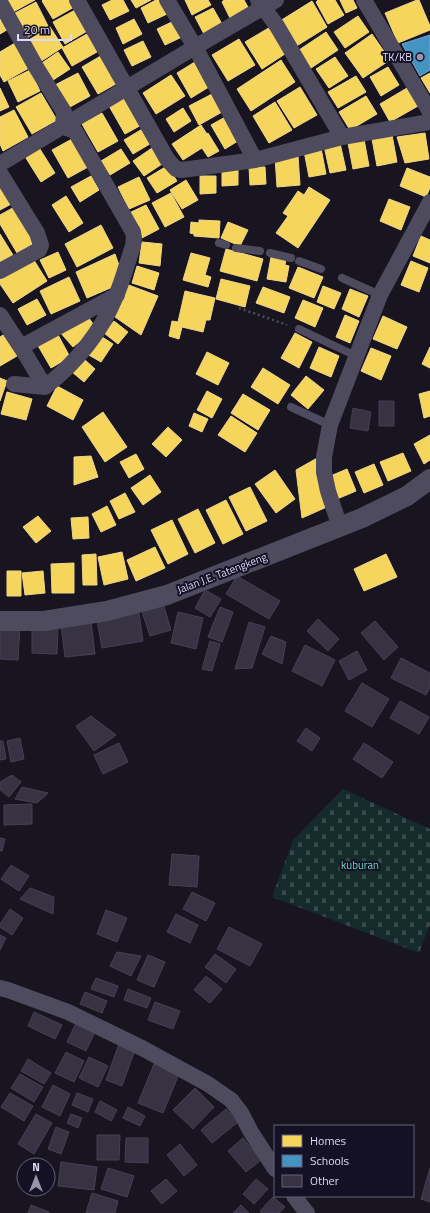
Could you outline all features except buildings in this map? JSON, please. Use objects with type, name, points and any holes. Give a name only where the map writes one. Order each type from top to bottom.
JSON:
[{"type":"street","points":[[77,0],[167,159],[176,168],[182,170],[255,160],[342,137],[430,122]]},
{"type":"street","points":[[167,0],[195,47],[255,160]]},
{"type":"street","points":[[364,0],[430,112]]},
{"type":"street","points":[[0,2],[36,67],[64,112],[63,127]]},
{"type":"street","points":[[0,164],[127,89],[266,2],[277,26],[342,137]]},
{"type":"street","points":[[14,384],[45,388],[60,376],[96,333],[109,312],[117,295],[133,246],[133,232],[75,131],[63,127]]},
{"type":"street","points":[[0,173],[37,233],[42,246],[39,250],[0,271]]},
{"type":"street","points":[[340,527],[328,491],[324,472],[324,457],[330,425],[380,295],[430,202]]},
{"type":"street","points":[[21,347],[117,295]]},
{"type":"street","points":[[0,315],[45,388]]},
{"type":"street","name":"Jalan J.E. Tatengkeng","points":[[0,620],[44,621],[107,611],[160,597],[362,518],[407,496],[430,480]]},
{"type":"street","points":[[0,988],[68,1012],[142,1048],[208,1084],[231,1100],[241,1113],[251,1132],[274,1167]]},
{"type":"street","points":[[295,1197],[307,1213]]},
{"type":"lane","points":[[236,248],[260,251]]},
{"type":"lane","points":[[270,253],[295,259],[321,269]]},
{"type":"lane","points":[[342,278],[380,295]]},
{"type":"lane","points":[[299,329],[356,356]]},
{"type":"lane","points":[[291,407],[330,425]]},
{"type":"path","points":[[239,308],[299,329]]},
{"type":"green space","name":"kuburan","points":[[343,789],[430,829],[430,925],[419,953],[272,897],[293,840]]},
{"type":"place","name":"TK/KB","points":[[420,57]]}]
